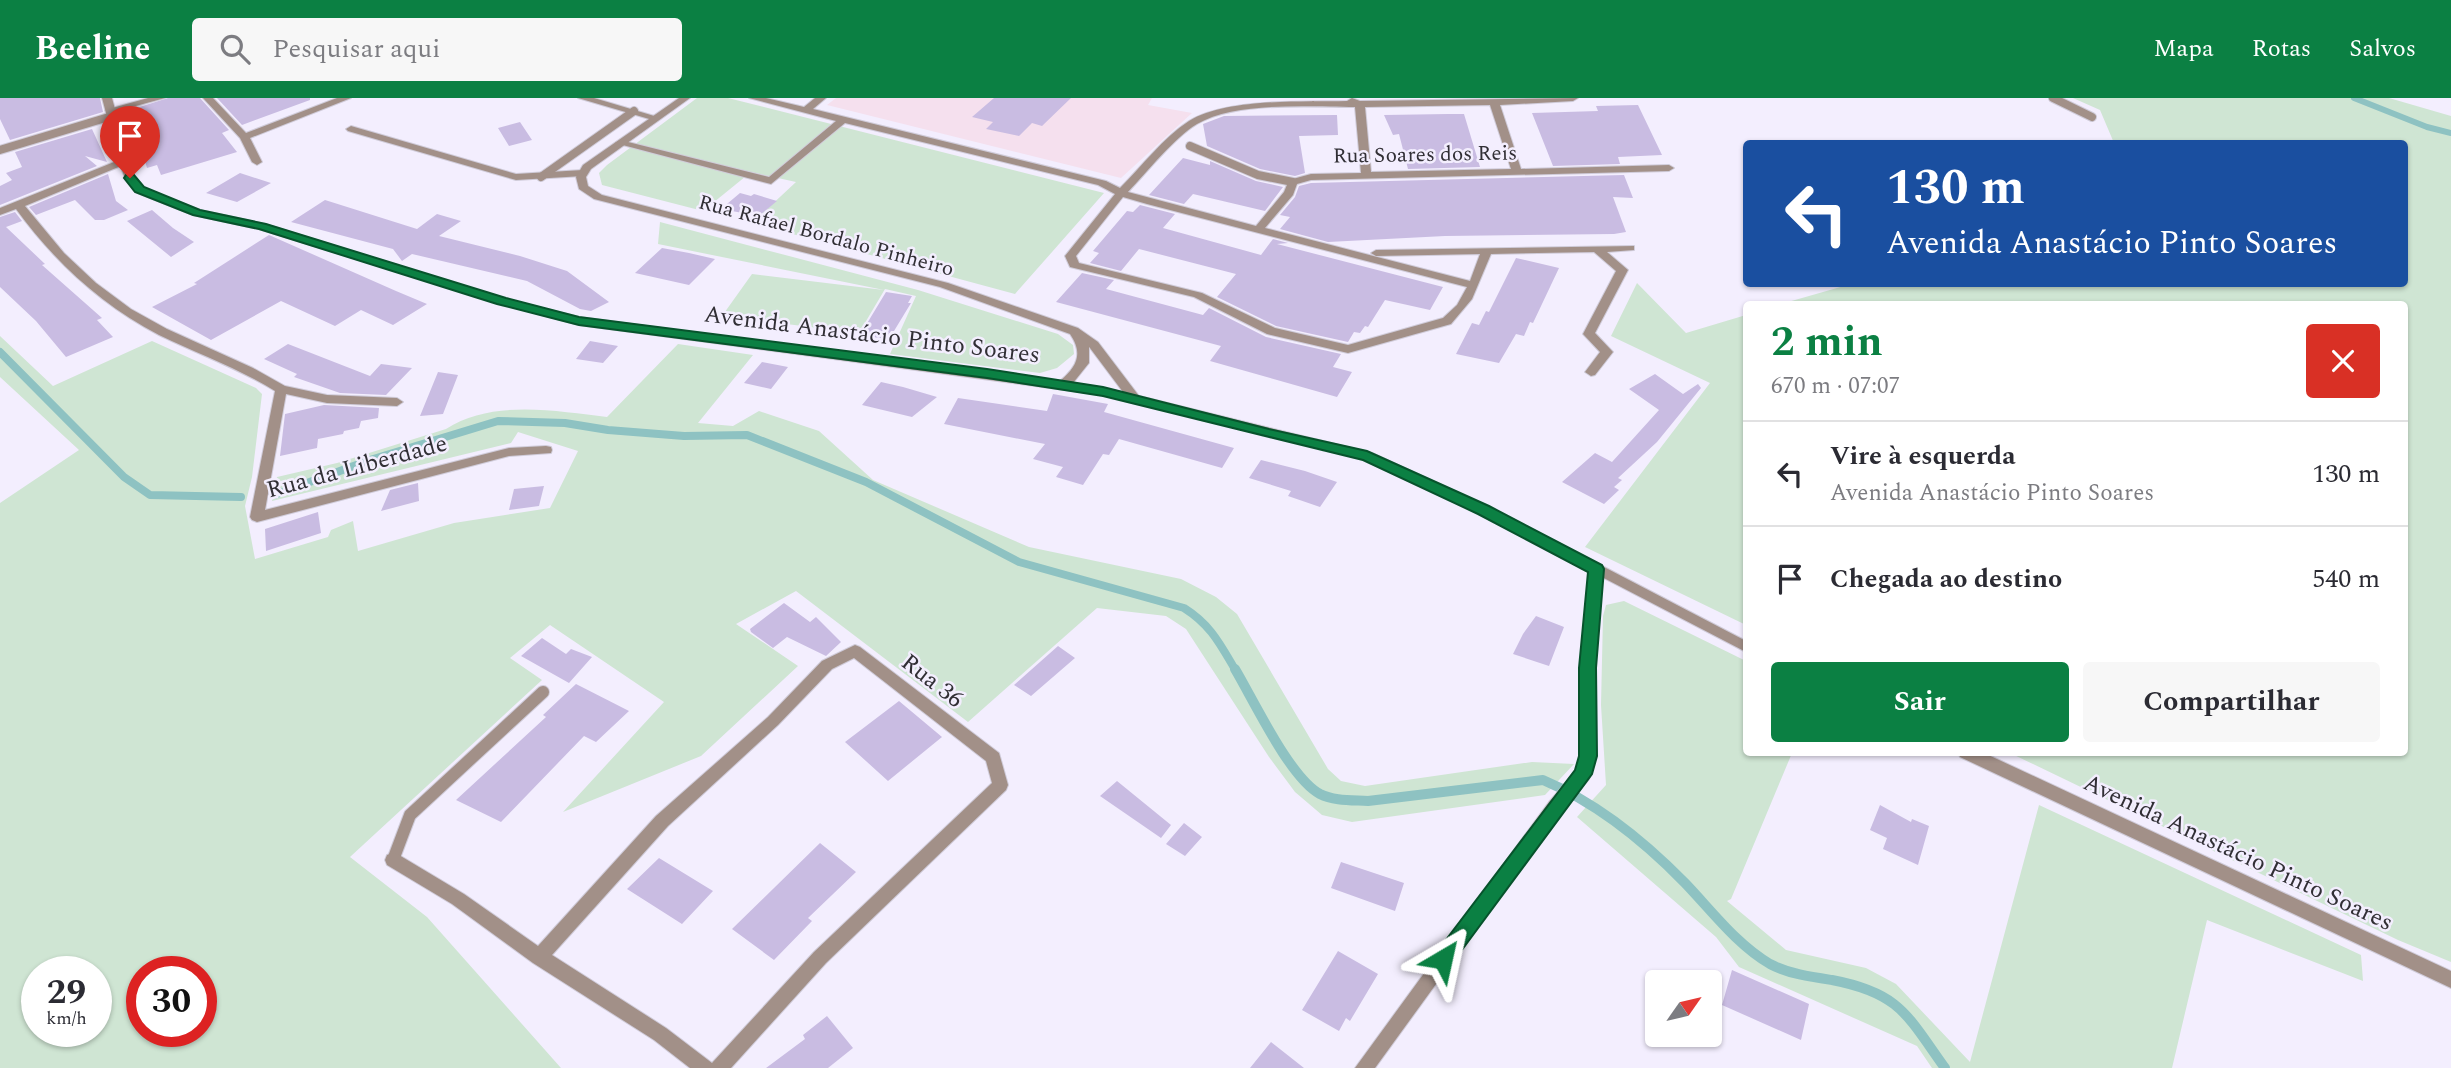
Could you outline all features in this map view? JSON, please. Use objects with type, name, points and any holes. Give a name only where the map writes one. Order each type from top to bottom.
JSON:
[{"type":"street","points":[[110,108],[160,98]]},
{"type":"street","points":[[208,98],[244,137],[257,162]]},
{"type":"street","points":[[244,137],[346,98]]},
{"type":"street","points":[[583,98],[656,118]]},
{"type":"street","points":[[351,128],[516,177],[541,177],[583,173],[587,167],[685,98]]},
{"type":"street","points":[[754,98],[1102,183],[1121,193],[1474,285]]},
{"type":"street","points":[[805,111],[821,98]]},
{"type":"street","points":[[1345,98],[1360,104]]},
{"type":"street","points":[[1487,251],[1474,285],[1458,314],[1447,321],[1348,349],[1271,331],[1198,295],[1074,265],[1069,256],[1121,193],[1180,133],[1194,122],[1217,113],[1262,105],[1475,100],[1494,102],[1573,98]]},
{"type":"street","points":[[1494,102],[1517,173]]},
{"type":"street","points":[[1360,104],[1366,176]]},
{"type":"street","name":"Avenida Anastácio Pinto Soares","points":[[110,108],[130,178],[139,190],[197,213],[261,226],[502,301],[579,321],[1063,384],[1367,456],[1472,505],[1743,645]]},
{"type":"street","points":[[620,143],[771,181],[843,120]]},
{"type":"street","points":[[0,212],[124,161]]},
{"type":"street","name":"Rua Soares dos Reis","points":[[1293,182],[1311,177],[1669,168]]},
{"type":"street","name":"Rua Rafael Bordalo Pinheiro","points":[[583,173],[583,187],[598,197],[944,285],[1074,331],[1094,345],[1135,399]]},
{"type":"street","points":[[1259,229],[1289,192],[1293,182]]},
{"type":"street","points":[[18,204],[44,241],[80,276],[146,323],[260,376],[281,389],[327,399],[397,402]]},
{"type":"street","points":[[1359,254],[1630,248]]},
{"type":"street","points":[[1591,372],[1607,352],[1588,334],[1622,270],[1597,249]]},
{"type":"street","points":[[1063,384],[1078,373],[1085,362],[1086,354],[1074,331]]},
{"type":"street","points":[[1078,373],[1085,384],[1094,390],[1108,377],[1110,364]]},
{"type":"street","name":"Rua da Liberdade","points":[[281,389],[257,517],[509,452],[546,450]]},
{"type":"street","points":[[1364,1068],[1555,807],[1583,774],[1588,756],[1587,668],[1596,569]]},
{"type":"street","name":"Rua 36","points":[[539,957],[663,821],[773,721],[827,665],[855,651],[993,758],[1000,785],[816,962],[759,1020],[719,1068]]},
{"type":"street","name":"Avenida Anastácio Pinto Soares","points":[[1975,756],[2451,980]]},
{"type":"street","points":[[393,860],[458,899],[539,957],[660,1034],[705,1068]]},
{"type":"lane","points":[[2053,98],[2092,117]]},
{"type":"lane","points":[[0,150],[110,108]]},
{"type":"lane","points":[[541,177],[634,111]]},
{"type":"lane","name":"Rua Soares dos Reis","points":[[1189,146],[1258,175],[1293,182]]},
{"type":"lane","points":[[393,860],[410,815],[544,692]]},
{"type":"shaded area","points":[[836,98],[1152,98],[1148,105],[1192,113],[1121,178],[827,105]]},
{"type":"green space","points":[[697,98],[728,98],[1104,193],[1015,294],[752,223],[796,182],[751,172],[703,211],[602,185],[599,173],[607,165]]},
{"type":"green space","points":[[2073,98],[2389,98],[2451,116],[2451,962],[2398,940],[2016,756],[2408,756],[2408,301],[1792,301],[1840,287],[2408,287],[2408,140],[2113,140],[2100,110]]},
{"type":"green space","points":[[660,222],[918,290],[1058,334],[1073,345],[1074,354],[1057,368],[1040,373],[890,354],[916,296],[885,289],[859,333],[722,316],[752,274],[884,290],[658,244]]},
{"type":"green space","points":[[1637,283],[1686,333],[1743,316],[1743,624],[1585,547],[1710,383],[1611,336]]},
{"type":"green space","points":[[0,336],[53,386],[152,341],[256,388],[262,394],[252,477],[245,506],[255,559],[328,537],[331,530],[353,521],[358,551],[454,523],[550,508],[578,451],[518,432],[511,443],[272,501],[277,477],[337,463],[446,429],[464,420],[504,410],[546,410],[607,417],[678,344],[753,355],[698,423],[733,426],[759,411],[819,431],[873,480],[1029,547],[1181,579],[1216,597],[1237,614],[1328,769],[1341,781],[1365,786],[1532,762],[1574,764],[1545,795],[1352,822],[1322,815],[1295,792],[1269,757],[1186,629],[1166,616],[1097,608],[968,722],[796,591],[736,624],[798,666],[701,756],[563,812],[664,702],[550,625],[510,658],[542,680],[350,857],[427,917],[561,1068],[0,1068],[0,503],[79,450],[0,377]]},
{"type":"green space","points":[[1624,601],[1743,660],[1743,756],[1791,756],[1731,899],[1727,901],[1786,950],[1866,968],[1896,984],[1970,1062],[2039,805],[2361,955],[2363,981],[2207,920],[2172,1068],[1932,1068],[1917,1046],[1739,967],[1716,937],[1577,817],[1606,785],[1601,705],[1603,616],[1606,605]]},
{"type":"building","points":[[0,98],[100,98],[103,112],[10,140],[0,119]]},
{"type":"building","points":[[168,98],[200,98],[229,130],[222,133],[237,152],[161,175],[157,165],[147,168],[130,110]]},
{"type":"building","points":[[217,98],[310,98],[310,100],[242,125]]},
{"type":"building","points":[[994,98],[1071,98],[1042,126],[1032,123],[1019,136],[986,129],[993,122],[972,117]]},
{"type":"building","points":[[1638,105],[1662,155],[1618,157],[1620,164],[1553,166],[1532,113],[1598,111],[1596,106]]},
{"type":"building","points":[[1464,114],[1480,167],[1408,169],[1399,134],[1393,135],[1384,115]]},
{"type":"building","points":[[1337,115],[1338,135],[1299,136],[1305,173],[1295,176],[1260,169],[1207,146],[1203,124],[1224,116]]},
{"type":"building","points":[[520,122],[532,140],[509,146],[498,128]]},
{"type":"building","points":[[92,129],[107,162],[85,156],[97,166],[0,205],[0,186],[12,180],[6,173],[22,167],[15,152]]},
{"type":"building","points":[[1183,158],[1210,165],[1210,161],[1256,181],[1283,187],[1265,211],[1193,194],[1184,204],[1149,195]]},
{"type":"building","points":[[240,173],[271,183],[237,202],[206,193]]},
{"type":"building","points":[[108,174],[116,201],[128,210],[104,220],[95,220],[75,200],[36,215],[29,207]]},
{"type":"building","points":[[1624,175],[1633,198],[1613,197],[1626,232],[1614,234],[1445,236],[1328,242],[1280,229],[1290,217],[1280,215],[1295,197],[1299,186],[1311,183]]},
{"type":"building","points":[[740,193],[777,201],[759,216],[721,209]]},
{"type":"building","points":[[325,200],[417,229],[437,214],[461,221],[439,236],[567,271],[609,302],[591,311],[580,309],[527,281],[412,254],[402,261],[393,249],[291,222]]},
{"type":"building","points":[[1140,205],[1175,214],[1163,228],[1261,255],[1273,239],[1288,243],[1277,244],[1443,287],[1430,310],[1385,300],[1368,327],[1365,326],[1360,333],[1354,332],[1348,342],[1276,326],[1217,297],[1236,274],[1139,249],[1121,271],[1090,263],[1099,253],[1093,251],[1127,211],[1133,212]]},
{"type":"building","points":[[152,210],[194,242],[171,257],[127,221]]},
{"type":"building","points":[[15,212],[22,221],[6,227],[45,264],[42,265],[102,318],[97,320],[113,337],[66,357],[36,321],[0,287],[0,217]]},
{"type":"building","points":[[269,235],[427,304],[393,325],[361,310],[335,326],[281,301],[211,340],[152,307],[197,284],[194,283]]},
{"type":"building","points":[[662,248],[715,259],[689,285],[635,273]]},
{"type":"building","points":[[1516,258],[1559,268],[1533,323],[1530,322],[1524,336],[1516,334],[1499,363],[1456,354],[1472,323],[1479,325],[1486,311],[1489,312]]},
{"type":"building","points":[[1082,273],[1114,280],[1106,289],[1203,315],[1209,308],[1266,337],[1341,354],[1333,367],[1352,372],[1337,397],[1210,361],[1221,346],[1056,302]]},
{"type":"building","points":[[886,292],[912,296],[908,303],[911,303],[886,339],[860,335]]},
{"type":"building","points":[[590,341],[618,346],[603,363],[576,359]]},
{"type":"building","points":[[288,344],[370,376],[381,364],[412,368],[386,395],[340,393],[294,377],[297,374],[264,359]]},
{"type":"building","points":[[762,362],[788,367],[771,389],[744,383]]},
{"type":"building","points":[[438,372],[458,375],[443,414],[420,416]]},
{"type":"building","points":[[1655,374],[1683,394],[1698,384],[1701,388],[1657,442],[1618,478],[1622,480],[1614,487],[1619,490],[1604,504],[1562,482],[1595,453],[1612,462],[1659,410],[1629,389]]},
{"type":"building","points":[[881,382],[937,397],[912,417],[862,405]]},
{"type":"building","points":[[1053,394],[1108,404],[1104,412],[1234,448],[1222,468],[1119,439],[1109,455],[1103,454],[1083,485],[1056,477],[1063,467],[1033,459],[1045,444],[944,424],[958,398],[1047,411]]},
{"type":"building","points":[[324,405],[379,408],[378,418],[361,421],[359,428],[344,431],[343,434],[318,439],[317,448],[280,456],[285,414]]},
{"type":"building","points":[[1261,460],[1337,482],[1320,507],[1288,496],[1291,491],[1249,478]]},
{"type":"building","points":[[418,483],[419,501],[381,511],[390,490]]},
{"type":"building","points":[[544,486],[539,506],[509,510],[514,489]]},
{"type":"building","points":[[318,512],[321,533],[266,551],[265,529]]},
{"type":"building","points":[[784,603],[810,622],[816,617],[841,642],[826,656],[787,637],[773,648],[751,632],[750,629]]},
{"type":"building","points":[[1536,616],[1564,627],[1549,666],[1513,654]]},
{"type":"building","points":[[542,638],[566,654],[571,649],[592,657],[569,683],[521,656]]},
{"type":"building","points":[[1058,646],[1075,658],[1031,696],[1014,685]]},
{"type":"building","points":[[576,684],[629,711],[596,742],[584,736],[501,822],[456,800],[546,717],[543,715]]},
{"type":"building","points":[[899,701],[942,737],[888,781],[845,742]]},
{"type":"building","points":[[1117,781],[1171,825],[1161,838],[1100,796]]},
{"type":"building","points":[[1880,805],[1911,822],[1912,819],[1929,826],[1918,865],[1883,849],[1887,838],[1870,830]]},
{"type":"building","points":[[1184,823],[1202,837],[1185,856],[1166,844]]},
{"type":"building","points":[[820,843],[856,872],[808,918],[812,921],[774,960],[732,929]]},
{"type":"building","points":[[659,858],[713,891],[682,924],[627,889]]},
{"type":"building","points":[[1341,862],[1404,883],[1395,911],[1331,888]]},
{"type":"building","points":[[1338,951],[1378,974],[1350,1021],[1346,1018],[1339,1031],[1302,1010]]},
{"type":"building","points":[[1732,970],[1809,1004],[1801,1040],[1722,1005]]},
{"type":"building","points":[[827,1016],[853,1048],[828,1068],[766,1068],[805,1039],[803,1035]]},
{"type":"building","points":[[1271,1042],[1304,1068],[1250,1068]]},
{"type":"waterway","points":[[2354,98],[2427,127],[2451,133]]},
{"type":"waterway","points":[[0,352],[124,477],[150,495],[241,497]]},
{"type":"waterway","points":[[274,495],[370,460],[498,421],[565,423],[608,430],[684,436],[747,435],[866,482],[1019,562],[1184,608],[1208,628],[1236,671]]},
{"type":"waterway","points":[[1235,669],[1285,756],[1320,794],[1337,799],[1368,801],[1543,780],[1600,811],[1636,838],[1685,883],[1735,937],[1770,964],[1792,973],[1855,985],[1888,1000],[1910,1020],[1945,1068]]},
{"type":"route","points":[[130,178],[139,190],[197,213],[261,226],[502,301],[579,321],[1063,384],[1103,391],[1367,456],[1394,466],[1484,510],[1596,569],[1587,668],[1588,756],[1583,774],[1555,807],[1443,959]]}]
